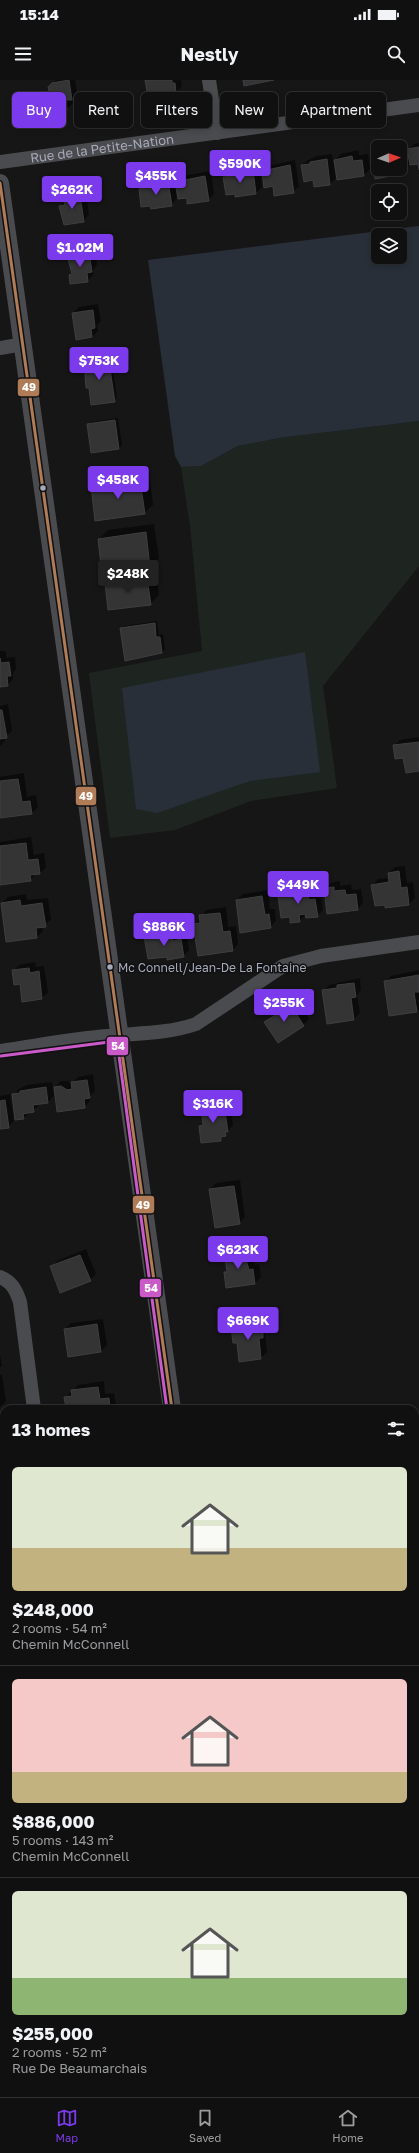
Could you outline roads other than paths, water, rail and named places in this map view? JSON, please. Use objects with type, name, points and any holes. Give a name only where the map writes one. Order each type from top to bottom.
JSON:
[{"type":"street","points":[[209,80],[217,133]]},
{"type":"street","name":"Rue de la Petite-Nation","points":[[0,162],[419,105]]},
{"type":"street","points":[[0,183],[121,1035],[171,1405]]},
{"type":"street","points":[[0,348],[23,344]]},
{"type":"street","points":[[0,1051],[121,1035],[169,1032],[196,1024],[283,966],[298,960],[419,942]]},
{"type":"street","points":[[0,1277],[7,1280],[16,1290],[20,1302],[33,1405]]},
{"type":"place","name":"Mc Connell/Jean-De La Fontaine","points":[[110,967]]}]
